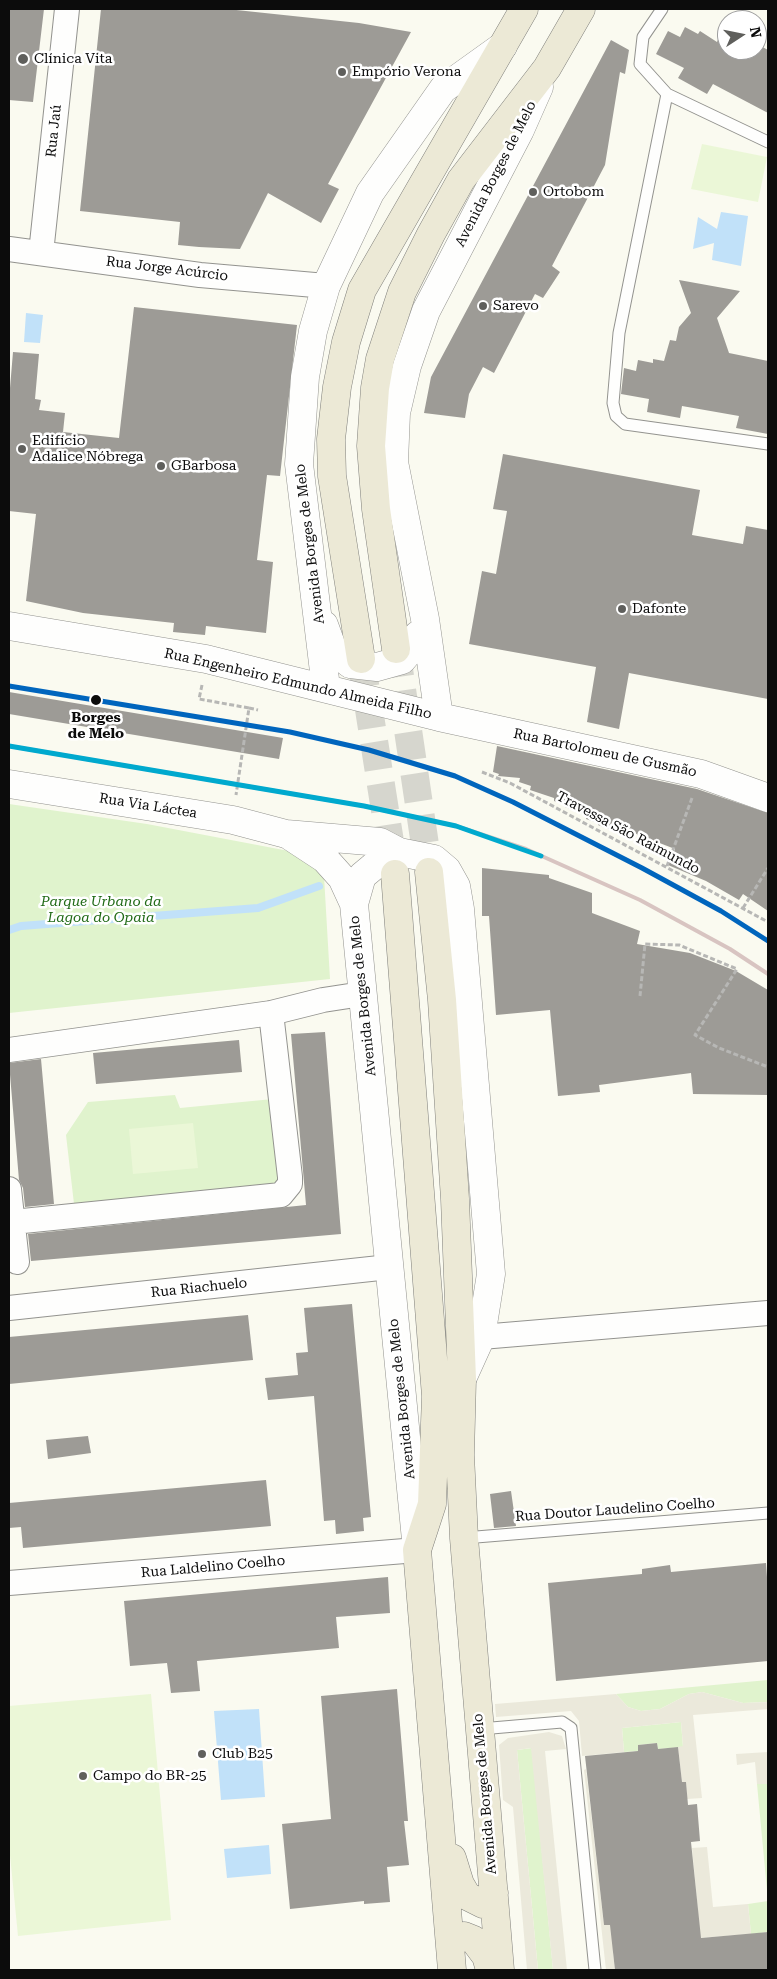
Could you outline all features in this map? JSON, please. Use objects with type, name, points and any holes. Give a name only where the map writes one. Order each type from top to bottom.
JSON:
[{"type":"main road","name":"Avenida Borges de Melo","points":[[361,659],[332,476],[331,439],[346,342],[362,290],[524,9]]},
{"type":"main road","name":"Avenida Borges de Melo","points":[[396,649],[376,509],[371,446],[375,388],[380,359],[402,292],[461,180],[547,68],[581,9]]},
{"type":"main road","name":"Avenida Borges de Melo","points":[[387,852],[436,1396],[432,1504],[416,1550],[452,1970]]},
{"type":"main road","name":"Avenida Borges de Melo","points":[[429,872],[442,1000],[454,1179],[462,1379],[460,1455],[464,1538],[500,1970]]},
{"type":"main road","points":[[439,1813],[460,1884],[467,1896],[483,1904],[488,1902],[494,1893]]},
{"type":"main road","points":[[450,1939],[464,1936],[474,1940],[486,1956],[490,1970]]},
{"type":"street","name":"Rua Jaú","points":[[41,253],[67,9]]},
{"type":"street","name":"Avenida Borges de Melo","points":[[326,688],[300,464],[305,377],[313,331],[326,286],[370,193],[443,89],[503,46]]},
{"type":"street","name":"Avenida Borges de Melo","points":[[439,717],[425,619],[394,462],[396,413],[407,366],[426,312],[520,130],[547,68]]},
{"type":"street","name":"Rua Jorge Acúrcio","points":[[9,249],[200,275],[326,286]]},
{"type":"street","points":[[317,606],[332,647],[350,664],[377,667],[402,660],[413,648],[425,619]]},
{"type":"street","name":"Rua Engenheiro Edmundo Almeida Filho","points":[[9,626],[206,659],[439,717]]},
{"type":"street","name":"Rua Bartolomeu de Gusmão","points":[[439,717],[701,774],[768,798]]},
{"type":"street","name":"Rua Via Láctea","points":[[9,784],[233,820],[286,834],[387,852]]},
{"type":"street","name":"Rua Via Láctea","points":[[286,834],[325,859],[342,878],[354,904]]},
{"type":"street","name":"Avenida Borges de Melo","points":[[416,1550],[354,904],[362,876],[386,856],[387,852],[434,860],[447,870],[456,886],[460,909],[491,1274],[481,1337],[462,1379]]},
{"type":"street","points":[[9,1050],[271,1013],[323,1000],[362,994]]},
{"type":"street","points":[[13,1222],[281,1195],[290,1184],[290,1177],[271,1013]]},
{"type":"street","points":[[9,1189],[17,1262]]},
{"type":"street","name":"Rua Riachuelo","points":[[9,1308],[389,1268]]},
{"type":"street","points":[[481,1337],[768,1313]]},
{"type":"street","name":"Rua Laldelino Coelho","points":[[9,1583],[416,1550]]},
{"type":"lane","points":[[662,9],[642,37],[640,64],[667,94],[768,142]]},
{"type":"lane","points":[[667,94],[619,333],[613,403],[616,416],[625,424],[768,444]]},
{"type":"lane","name":"Rua Doutor Laudelino Coelho","points":[[464,1538],[768,1513]]},
{"type":"lane","points":[[480,1729],[562,1722],[571,1728],[595,1970]]},
{"type":"path","points":[[203,679],[199,699],[258,710]]},
{"type":"path","points":[[233,820],[249,708]]},
{"type":"path","name":"Travessa São Raimundo","points":[[482,772],[510,783],[768,922]]},
{"type":"path","points":[[667,866],[701,774]]},
{"type":"path","points":[[743,908],[768,868]]},
{"type":"path","points":[[640,996],[645,944],[679,945],[737,969],[695,1035],[719,1048],[768,1067]]},
{"type":"green space","points":[[702,144],[767,157],[758,202],[691,189]]},
{"type":"green space","name":"Parque Urbano da Lagoa do Opaia","points":[[9,804],[147,824],[294,852],[324,876],[330,979],[9,1013]]},
{"type":"green space","points":[[175,1095],[180,1108],[273,1099],[282,1184],[74,1204],[66,1135],[88,1102]]},
{"type":"green space","points":[[193,1123],[198,1168],[133,1174],[129,1129]]},
{"type":"green space","points":[[768,1680],[768,1702],[743,1703],[702,1692],[689,1694],[660,1709],[641,1711],[628,1707],[616,1694]]},
{"type":"green space","name":"Campo do BR-25","points":[[151,1694],[171,1920],[18,1936],[9,1845],[9,1706]]},
{"type":"green space","points":[[681,1722],[683,1747],[658,1749],[657,1743],[638,1745],[638,1751],[624,1752],[622,1728]]},
{"type":"green space","points":[[532,1748],[553,1970],[538,1970],[517,1750]]},
{"type":"green space","points":[[767,1783],[768,1899],[757,1784]]},
{"type":"green space","points":[[768,1901],[768,1932],[751,1934],[748,1904]]},
{"type":"shaded area","points":[[702,1692],[743,1703],[768,1702],[768,1709],[693,1715],[702,1798],[687,1799],[686,1782],[682,1782],[678,1747],[683,1746],[681,1722],[622,1728],[624,1752],[582,1756],[579,1721],[571,1711],[496,1717],[495,1704],[616,1694],[628,1707],[641,1711],[660,1709],[689,1694]]},
{"type":"shaded area","points":[[549,1732],[562,1736],[566,1749],[545,1751],[567,1970],[553,1970],[531,1748],[517,1750],[538,1970],[527,1970],[513,1807],[503,1800],[499,1745],[508,1738]]},
{"type":"shaded area","points":[[768,1752],[768,1801],[767,1784],[757,1784],[755,1762],[737,1765],[736,1754]]},
{"type":"shaded area","points":[[586,1769],[604,1925],[674,1918],[698,1911],[692,1848],[707,1847],[713,1907],[748,1904],[751,1934],[634,1943],[634,1949],[613,1952],[615,1970],[606,1970],[584,1770]]},
{"type":"water","points":[[721,212],[748,216],[741,266],[712,260],[714,243],[693,249],[698,217],[717,229]]},
{"type":"water","points":[[26,313],[43,315],[40,343],[24,342]]},
{"type":"water","points":[[259,1709],[265,1797],[221,1800],[214,1711]]},
{"type":"water","points":[[269,1845],[271,1874],[227,1878],[224,1849]]},
{"type":"building","name":"Clínica Vita","points":[[9,9],[44,9],[33,102],[9,100]]},
{"type":"building","points":[[101,9],[227,9],[359,23],[411,32],[328,184],[339,189],[321,223],[268,193],[240,249],[199,247],[178,245],[180,222],[80,211]]},
{"type":"building","points":[[685,27],[698,34],[700,31],[717,42],[717,60],[767,60],[768,50],[768,113],[713,84],[707,94],[678,78],[684,68],[656,54],[668,31],[680,37]]},
{"type":"building","points":[[611,40],[629,50],[625,74],[620,72],[605,165],[552,266],[560,272],[543,298],[535,294],[494,373],[483,367],[469,394],[465,418],[424,413],[431,377]]},
{"type":"building","points":[[679,280],[740,291],[717,318],[729,353],[768,361],[768,434],[736,428],[739,416],[682,406],[680,418],[647,412],[649,399],[621,394],[624,368],[636,371],[638,360],[653,363],[653,359],[664,361],[670,340],[676,341],[679,327],[691,313]]},
{"type":"building","name":"GBarbosa","points":[[134,307],[297,325],[280,476],[267,475],[257,560],[273,562],[266,633],[206,626],[205,635],[173,632],[174,623],[83,613],[26,601],[36,514],[9,511],[9,400],[13,352],[39,354],[35,399],[41,400],[39,410],[65,413],[63,432],[119,438]]},
{"type":"building","name":"Dafonte","points":[[503,454],[700,490],[692,535],[743,544],[746,526],[768,530],[768,699],[629,673],[619,729],[587,722],[596,667],[469,644],[482,571],[496,574],[507,511],[493,509]]},
{"type":"building","name":"Borges de Melo","points":[[9,692],[283,738],[279,759],[9,714]]},
{"type":"building","points":[[497,746],[697,789],[768,813],[768,911],[743,894],[739,900],[706,881],[668,865],[675,849],[621,828],[619,833],[598,825],[598,823],[586,819],[587,815],[565,807],[566,805],[554,801],[554,798],[530,790],[531,786],[519,782],[520,778],[498,776],[499,774],[493,772]]},
{"type":"building","points":[[482,868],[549,875],[549,878],[592,893],[592,913],[640,931],[637,944],[690,953],[736,971],[768,990],[768,1095],[693,1094],[691,1073],[599,1085],[600,1092],[558,1096],[550,1010],[496,1015],[489,916],[482,916]]},
{"type":"building","points":[[325,1032],[341,1234],[31,1261],[28,1234],[306,1205],[291,1034]]},
{"type":"building","points":[[239,1040],[242,1072],[96,1084],[93,1053]]},
{"type":"building","points":[[41,1059],[54,1204],[25,1207],[23,1188],[19,1180],[9,1063]]},
{"type":"building","points":[[352,1304],[371,1517],[363,1518],[364,1531],[336,1534],[335,1520],[324,1521],[314,1396],[268,1400],[265,1378],[298,1375],[296,1353],[308,1352],[304,1308]]},
{"type":"building","points":[[248,1315],[253,1360],[9,1384],[9,1337]]},
{"type":"building","points":[[88,1436],[91,1453],[48,1459],[46,1440]]},
{"type":"building","points":[[266,1480],[271,1526],[23,1548],[21,1527],[9,1528],[9,1503]]},
{"type":"building","points":[[511,1491],[516,1526],[494,1528],[490,1494]]},
{"type":"building","points":[[766,1563],[768,1661],[556,1681],[548,1583],[642,1574],[642,1569],[670,1565],[671,1572]]},
{"type":"building","points":[[388,1577],[390,1613],[336,1617],[339,1648],[197,1661],[200,1691],[171,1693],[167,1663],[130,1666],[124,1601]]},
{"type":"building","points":[[397,1689],[408,1821],[404,1821],[409,1865],[387,1867],[390,1902],[364,1904],[364,1901],[290,1909],[282,1824],[331,1819],[321,1696]]},
{"type":"building","points":[[657,1743],[658,1749],[678,1747],[682,1782],[686,1782],[688,1805],[697,1804],[700,1841],[691,1842],[701,1938],[768,1932],[768,1970],[615,1970],[610,1925],[604,1925],[585,1756],[638,1751],[638,1745]]},
{"type":"waterway","points":[[9,930],[21,926],[258,908],[319,886]]},
{"type":"tunnel","points":[[396,649],[429,872]]},
{"type":"tunnel","points":[[361,659],[394,867]]},
{"type":"railway","points":[[9,746],[364,806],[456,826],[526,849],[640,900],[730,949],[768,974]]},
{"type":"transit line","points":[[9,686],[290,732],[369,750],[455,776],[513,802],[642,868],[721,911],[768,941]]},
{"type":"transit line","points":[[9,746],[364,806],[456,826],[541,856]]},
{"type":"place","name":"Clínica Vita","points":[[23,59]]},
{"type":"place","name":"Empório Verona","points":[[342,72]]},
{"type":"place","name":"Ortobom","points":[[533,192]]},
{"type":"place","name":"Sarevo","points":[[483,306]]},
{"type":"place","name":"Edifício Adalice Nóbrega","points":[[22,449]]},
{"type":"place","name":"GBarbosa","points":[[161,466]]},
{"type":"place","name":"Dafonte","points":[[622,609]]},
{"type":"place","name":"Borges de Melo","points":[[96,700]]},
{"type":"place","name":"Club B25","points":[[202,1754]]},
{"type":"place","name":"Campo do BR-25","points":[[83,1776]]}]
